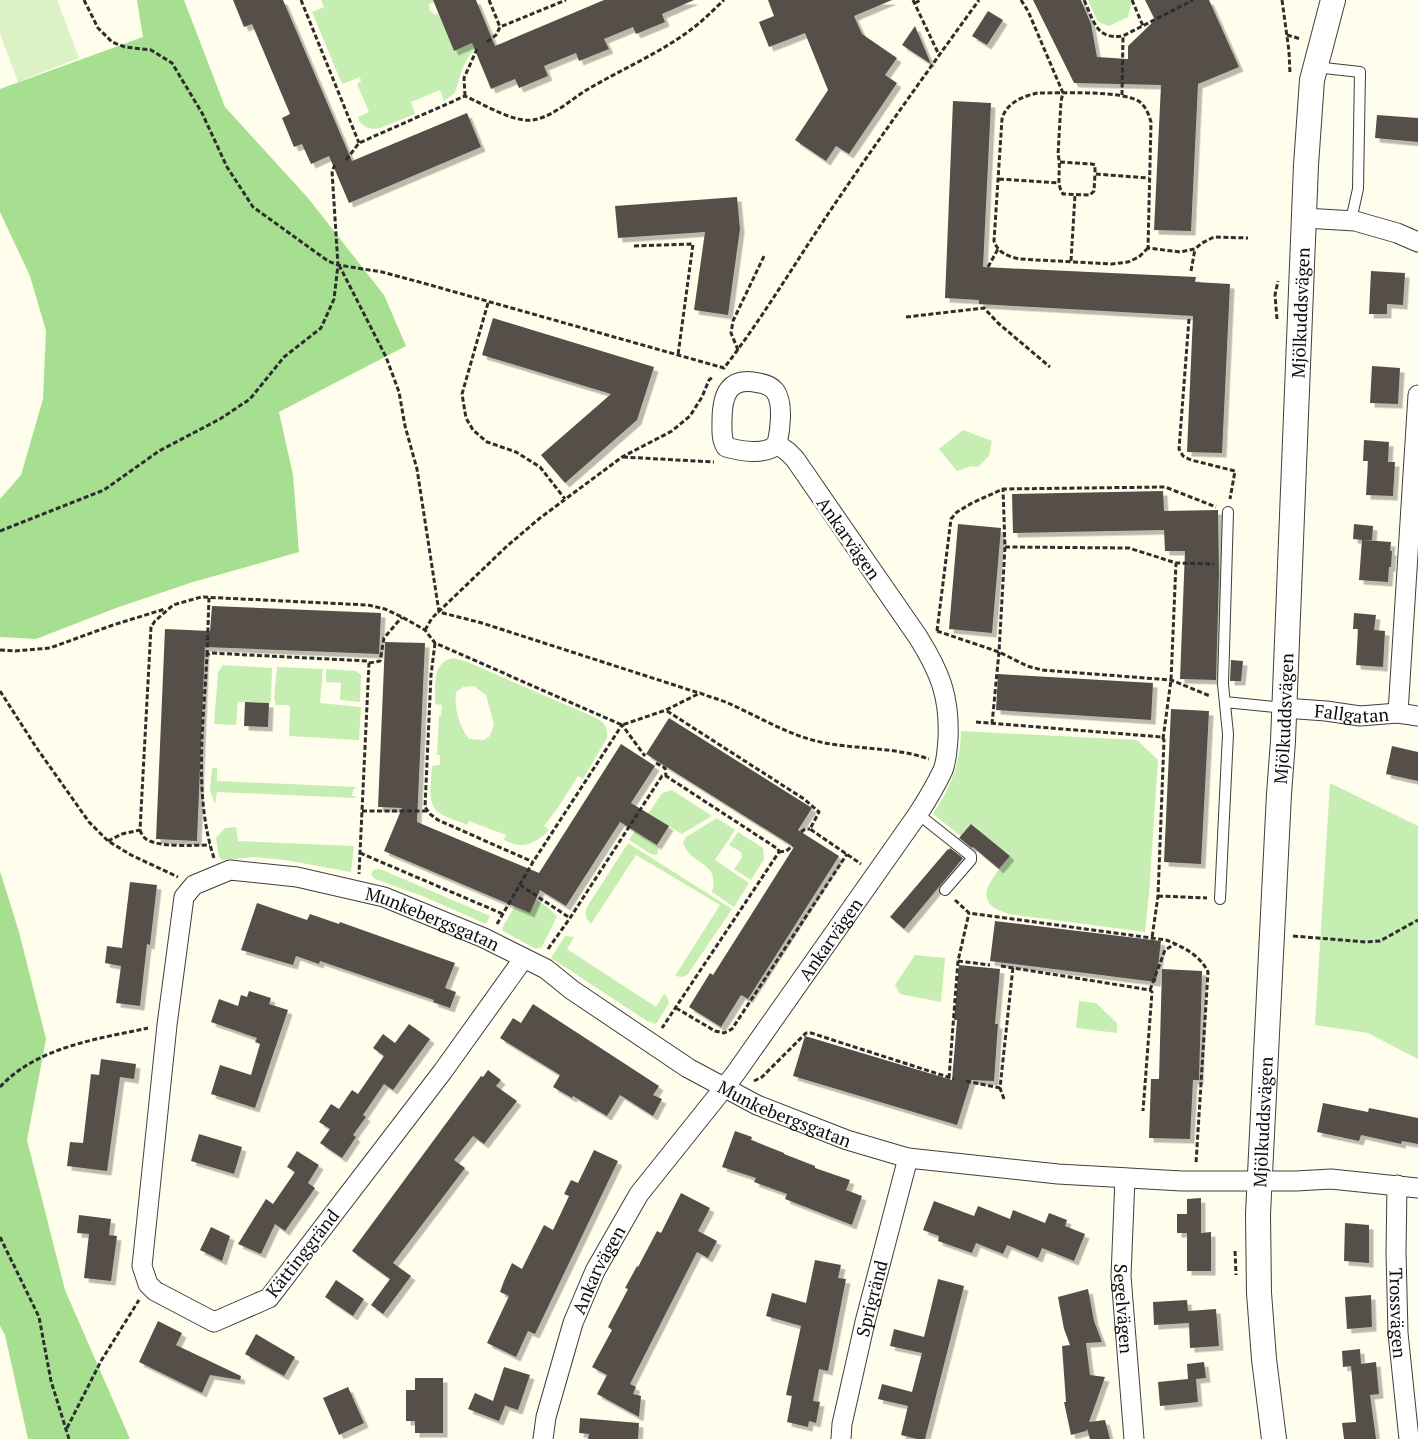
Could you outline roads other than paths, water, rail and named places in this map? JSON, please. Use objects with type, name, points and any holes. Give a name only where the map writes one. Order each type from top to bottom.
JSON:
[{"type":"street","name":"Mjölkuddsvägen","points":[[1274,1439],[1264,1359],[1259,1292],[1259,1181],[1284,708],[1310,94],[1315,67],[1333,0]]},
{"type":"street","points":[[1304,218],[1350,220],[1369,224],[1418,242]]},
{"type":"street","points":[[1398,713],[1418,394]]},
{"type":"street","name":"Ankarvägen","points":[[543,1439],[546,1417],[573,1323],[595,1271],[639,1194],[725,1088],[823,951],[918,814],[944,765],[949,719],[942,681],[934,663],[795,459],[777,444]]},
{"type":"street","name":"Fallgatan","points":[[1284,708],[1360,716],[1398,713],[1418,716]]},
{"type":"street","name":"Munkebergsgatan","points":[[148,1284],[142,1266],[167,1025],[184,897],[198,883],[230,870],[297,877],[384,897],[484,938],[546,969],[572,990],[688,1068],[757,1105],[847,1140],[908,1158],[1058,1174],[1125,1178],[1182,1181],[1331,1179],[1418,1188]]},
{"type":"street","name":"Kättinggränd","points":[[148,1284],[156,1291],[214,1322],[269,1298],[443,1071],[524,958]]},
{"type":"street","name":"Sprigränd","points":[[841,1439],[842,1424],[865,1322],[908,1158]]},
{"type":"street","name":"Segelvägen","points":[[1125,1178],[1121,1276],[1134,1439]]},
{"type":"street","name":"Trossvägen","points":[[1397,1185],[1398,1333],[1410,1439]]},
{"type":"lane","points":[[1315,67],[1360,72],[1358,189],[1350,220]]},
{"type":"lane","points":[[1220,899],[1228,734],[1223,684],[1228,512]]},
{"type":"lane","points":[[1225,702],[1284,708]]},
{"type":"lane","points":[[918,814],[971,856],[971,860],[946,890]]}]
